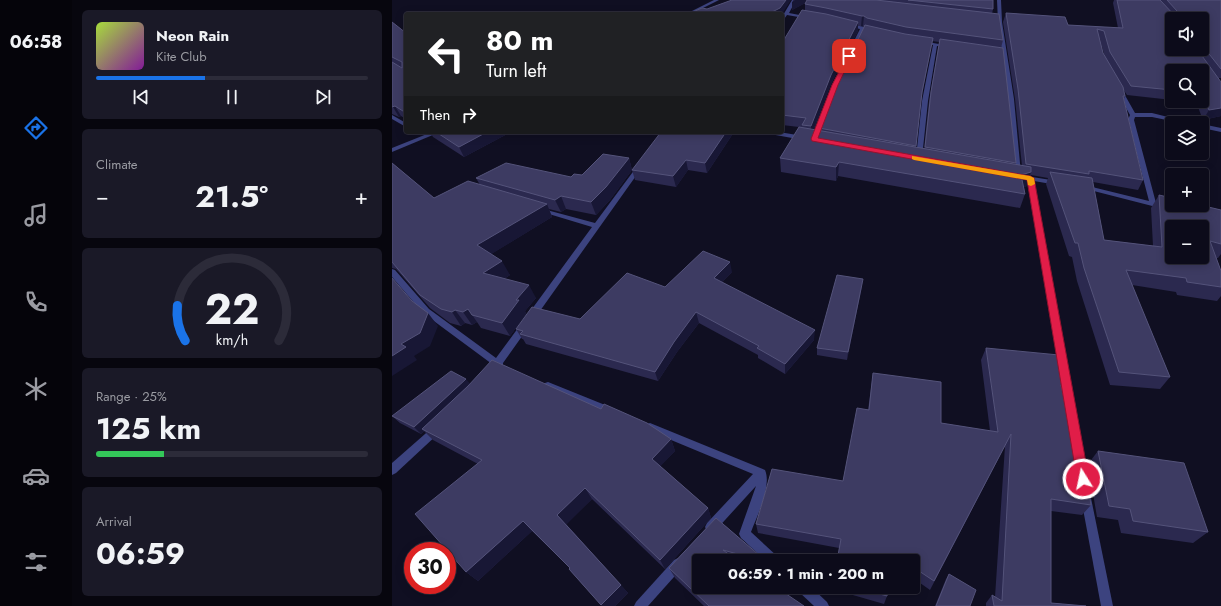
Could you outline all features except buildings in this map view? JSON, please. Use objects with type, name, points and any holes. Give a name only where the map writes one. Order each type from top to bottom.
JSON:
[{"type":"street","points":[[692,12],[717,0]]},
{"type":"street","points":[[784,19],[794,0]]},
{"type":"street","points":[[999,0],[1000,22],[1011,99],[1015,176],[1065,184]]},
{"type":"street","points":[[787,14],[818,19]]},
{"type":"street","points":[[992,21],[1000,22]]},
{"type":"street","points":[[841,23],[882,34]]},
{"type":"street","points":[[782,134],[817,140],[835,85],[864,28]]},
{"type":"street","points":[[917,42],[951,46]]},
{"type":"street","points":[[919,159],[935,44]]},
{"type":"street","points":[[997,53],[1004,54]]},
{"type":"street","points":[[1115,82],[1133,115],[1131,120],[1153,204]]},
{"type":"street","points":[[1133,115],[1152,115],[1165,118]]},
{"type":"street","points":[[392,117],[404,124]]},
{"type":"street","points":[[1209,127],[1221,130]]},
{"type":"street","points":[[421,134],[426,137]]},
{"type":"street","points":[[392,150],[433,134]]},
{"type":"street","points":[[912,157],[926,160]]},
{"type":"street","points":[[488,376],[501,366],[596,226],[643,162]]},
{"type":"street","points":[[1030,178],[1081,469]]},
{"type":"street","points":[[1079,186],[1165,207]]},
{"type":"street","points":[[535,209],[596,226]]},
{"type":"street","points":[[392,272],[426,311],[501,366]]},
{"type":"street","points":[[541,382],[622,416]]},
{"type":"street","points":[[644,424],[760,473]]},
{"type":"street","points":[[392,470],[441,425]]},
{"type":"street","points":[[703,536],[760,473]]},
{"type":"street","points":[[760,473],[761,490],[745,534],[766,554]]},
{"type":"street","points":[[1084,485],[1107,606]]},
{"type":"street","points":[[640,606],[687,554]]},
{"type":"street","points":[[810,594],[823,606]]},
{"type":"slow traffic","points":[[914,158],[1030,178],[1031,184]]},
{"type":"route","points":[[849,56],[835,85],[814,139],[1030,178],[1083,479]]}]
